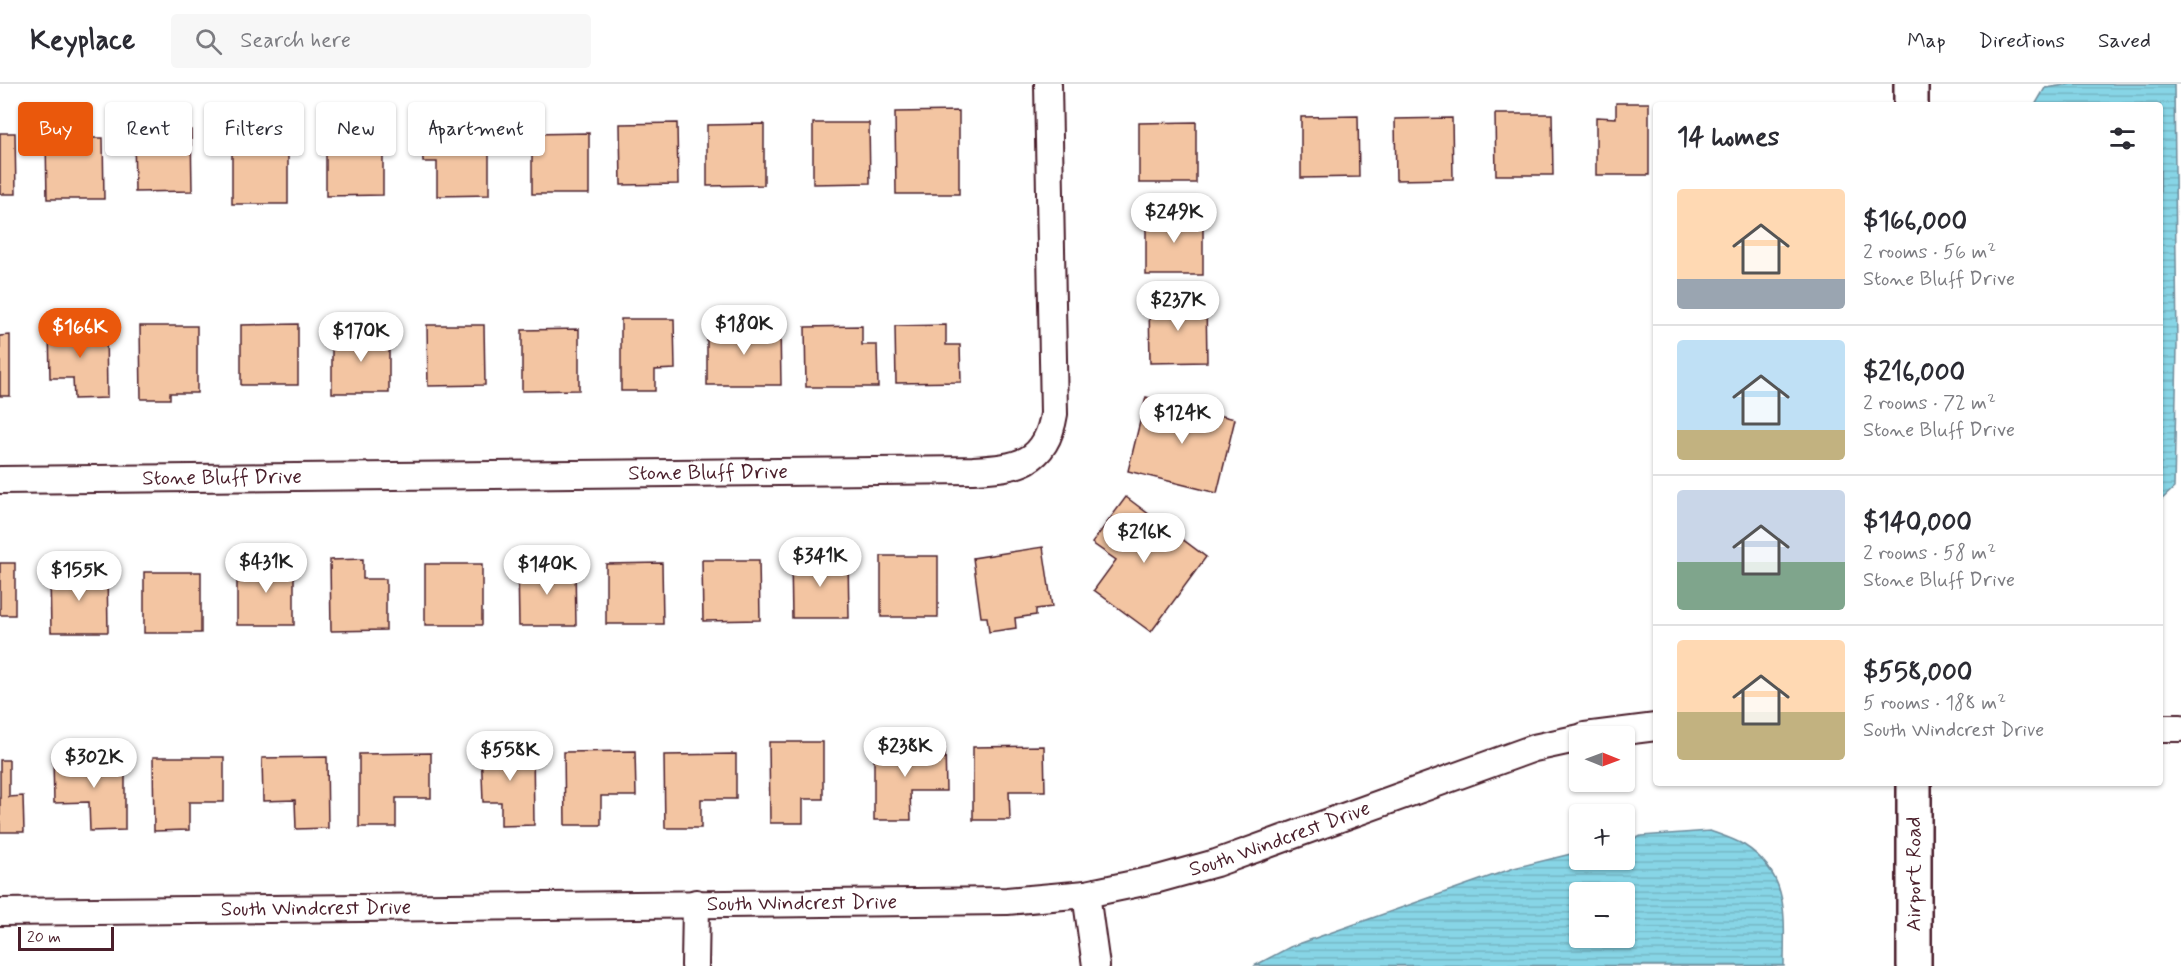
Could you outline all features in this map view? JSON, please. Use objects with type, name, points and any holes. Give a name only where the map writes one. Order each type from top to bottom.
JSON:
[{"type":"main road","points":[[1911,84],[1911,102]]},
{"type":"main road","name":"Airport Road","points":[[1914,786],[1914,966]]},
{"type":"street","name":"Stone Bluff Drive","points":[[0,480],[973,470],[1006,468],[1022,464],[1046,443],[1054,414],[1048,84]]},
{"type":"street","points":[[1635,730],[1653,727]]},
{"type":"street","points":[[2163,728],[2181,728]]},
{"type":"street","name":"South Windcrest Drive","points":[[0,912],[1007,901],[1086,894],[1158,879],[1216,863],[1534,748],[1569,740]]},
{"type":"street","points":[[1086,894],[1096,966]]},
{"type":"street","points":[[695,966],[696,903]]},
{"type":"water","points":[[2072,84],[2174,84],[2177,347],[2174,488],[2163,498],[2163,102],[2037,102],[2045,88]]},
{"type":"water","points":[[1710,831],[1744,845],[1759,857],[1770,870],[1782,899],[1784,966],[1254,966],[1290,947],[1514,868],[1569,854],[1569,870],[1635,870],[1635,838]]},
{"type":"building","points":[[1616,103],[1649,103],[1649,175],[1596,175],[1596,117],[1616,118]]},
{"type":"building","points":[[959,111],[959,194],[896,194],[895,112]]},
{"type":"building","points":[[1495,114],[1552,114],[1553,175],[1496,175]]},
{"type":"building","points":[[1358,116],[1359,177],[1301,178],[1301,117]]},
{"type":"building","points":[[1452,118],[1453,179],[1396,180],[1395,119]]},
{"type":"building","points":[[1196,122],[1196,183],[1139,183],[1139,123]]},
{"type":"building","points":[[677,123],[678,184],[621,185],[620,124]]},
{"type":"building","points":[[813,123],[869,123],[870,183],[813,184]]},
{"type":"building","points":[[764,124],[764,185],[707,186],[707,125]]},
{"type":"building","points":[[0,133],[15,133],[16,194],[0,194]]},
{"type":"building","points":[[589,133],[589,194],[532,194],[532,156],[545,156],[545,134]]},
{"type":"building","points":[[93,138],[103,138],[104,199],[47,199],[46,156],[93,156]]},
{"type":"building","points":[[134,156],[191,156],[192,191],[135,192]]},
{"type":"building","points":[[232,156],[288,156],[288,204],[232,204]]},
{"type":"building","points":[[326,156],[383,156],[383,195],[326,196]]},
{"type":"building","points":[[423,156],[489,156],[489,195],[437,196],[437,162],[423,162]]},
{"type":"building","points":[[1146,214],[1203,214],[1203,275],[1146,275]]},
{"type":"building","points":[[1206,301],[1207,362],[1150,363],[1149,302]]},
{"type":"building","points":[[621,319],[674,319],[675,369],[655,370],[655,391],[621,391]]},
{"type":"building","points":[[298,324],[298,385],[241,385],[241,325]]},
{"type":"building","points":[[427,325],[484,325],[485,385],[428,386]]},
{"type":"building","points":[[946,325],[946,345],[960,345],[961,382],[896,383],[895,326]]},
{"type":"building","points":[[140,326],[197,326],[197,393],[170,393],[170,399],[141,399]]},
{"type":"building","points":[[707,326],[780,326],[781,385],[707,385]]},
{"type":"building","points":[[862,326],[862,345],[877,345],[878,387],[806,387],[805,327]]},
{"type":"building","points":[[49,327],[106,327],[107,398],[74,399],[73,378],[50,378]]},
{"type":"building","points":[[579,329],[579,390],[522,391],[522,330]]},
{"type":"building","points":[[389,332],[389,393],[332,393],[332,333]]},
{"type":"building","points":[[10,335],[10,396],[0,396],[0,336]]},
{"type":"building","points":[[1146,397],[1235,419],[1217,493],[1128,471]]},
{"type":"building","points":[[1126,497],[1206,557],[1151,632],[1094,590],[1116,560],[1092,543]]},
{"type":"building","points":[[1043,547],[1052,607],[1036,609],[1036,615],[1015,618],[1016,628],[989,632],[987,617],[981,617],[973,558]]},
{"type":"building","points":[[881,556],[938,556],[938,617],[881,617]]},
{"type":"building","points":[[848,557],[849,618],[792,618],[791,558]]},
{"type":"building","points":[[363,559],[363,579],[386,579],[386,630],[331,631],[330,560]]},
{"type":"building","points":[[702,560],[759,560],[760,620],[703,621]]},
{"type":"building","points":[[0,563],[15,563],[15,615],[0,615]]},
{"type":"building","points":[[662,563],[663,624],[606,624],[606,564]]},
{"type":"building","points":[[237,564],[294,564],[294,625],[237,625]]},
{"type":"building","points":[[425,564],[482,564],[482,625],[425,625]]},
{"type":"building","points":[[518,565],[575,565],[576,626],[519,626]]},
{"type":"building","points":[[107,571],[108,632],[51,632],[50,572]]},
{"type":"building","points":[[144,572],[201,572],[201,633],[144,633]]},
{"type":"building","points":[[769,742],[823,742],[823,799],[803,799],[803,823],[770,823]]},
{"type":"building","points":[[533,745],[534,825],[501,826],[501,802],[483,802],[481,746]]},
{"type":"building","points":[[945,746],[946,791],[910,791],[911,820],[874,820],[874,747]]},
{"type":"building","points":[[1044,746],[1045,791],[1009,791],[1010,820],[973,820],[973,747]]},
{"type":"building","points":[[635,751],[636,796],[601,796],[601,825],[565,825],[564,752]]},
{"type":"building","points":[[431,753],[431,798],[396,798],[396,827],[359,827],[359,754]]},
{"type":"building","points":[[736,754],[736,799],[701,799],[701,828],[665,828],[664,755]]},
{"type":"building","points":[[125,757],[125,830],[90,831],[89,802],[54,803],[53,758]]},
{"type":"building","points":[[153,757],[224,757],[224,802],[189,802],[189,830],[154,831]]},
{"type":"building","points":[[327,757],[328,828],[296,829],[295,800],[263,801],[262,758]]},
{"type":"building","points":[[0,760],[9,760],[9,797],[23,796],[24,832],[0,832]]}]
